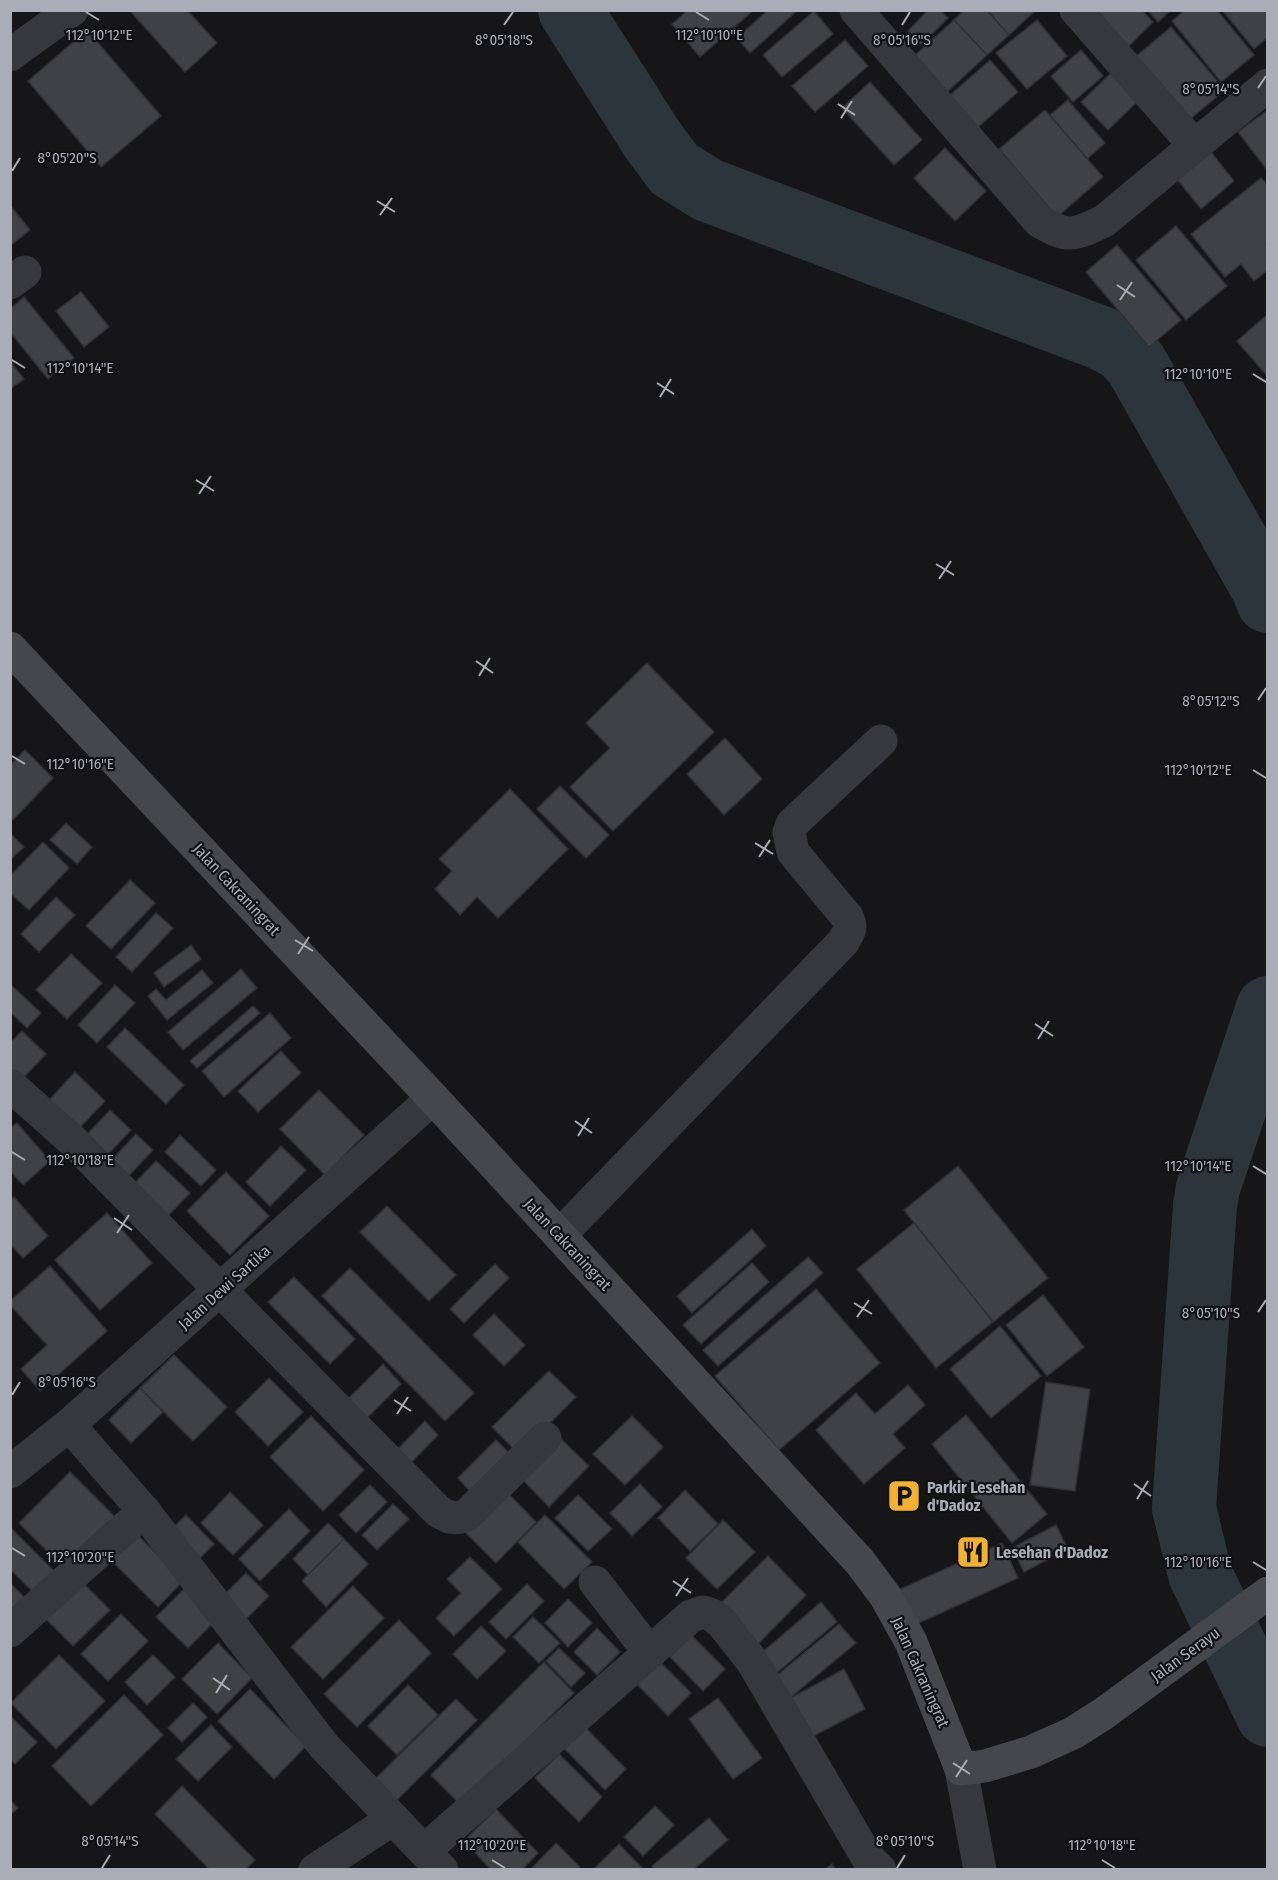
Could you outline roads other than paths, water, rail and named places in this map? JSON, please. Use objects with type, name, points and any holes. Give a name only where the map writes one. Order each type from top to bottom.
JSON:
[{"type":"street","points":[[10,55],[72,10]]},
{"type":"street","points":[[856,10],[1039,221],[1057,232],[1079,233],[1104,221],[1268,85]]},
{"type":"street","points":[[1076,10],[1194,145]]},
{"type":"street","name":"Jalan Cakraningrat","points":[[11,650],[434,1098],[860,1562],[886,1597],[911,1642],[961,1769]]},
{"type":"street","points":[[560,1235],[843,942],[851,924],[793,852],[789,832],[792,824],[881,741]]},
{"type":"street","name":"Jalan Dewi Sartika","points":[[10,1472],[69,1425],[434,1098]]},
{"type":"street","points":[[17,1102],[74,1142],[431,1505],[447,1517],[458,1519],[467,1515],[545,1438]]},
{"type":"street","points":[[69,1425],[144,1511],[324,1746],[433,1860],[650,1653],[691,1616],[703,1612],[712,1615],[722,1623],[752,1661],[867,1857],[880,1869]]},
{"type":"street","points":[[10,1631],[144,1511]]},
{"type":"street","points":[[595,1582],[650,1653]]},
{"type":"street","name":"Jalan Serayu","points":[[961,1769],[985,1766],[1030,1752],[1073,1733],[1103,1714],[1268,1593]]},
{"type":"street","points":[[961,1769],[980,1869]]},
{"type":"street","points":[[315,1869],[393,1819]]},
{"type":"waterway","points":[[570,10],[652,139],[674,169],[708,190],[1101,338],[1122,349],[1136,364],[1263,588],[1268,601]]},
{"type":"waterway","points":[[1268,1008],[1208,1188],[1184,1508],[1200,1574],[1268,1715]]},
{"type":"place","name":"Parkir Lesehan d'Dadoz","points":[[904,1496]]},
{"type":"place","name":"Lesehan d'Dadoz","points":[[973,1552]]}]
